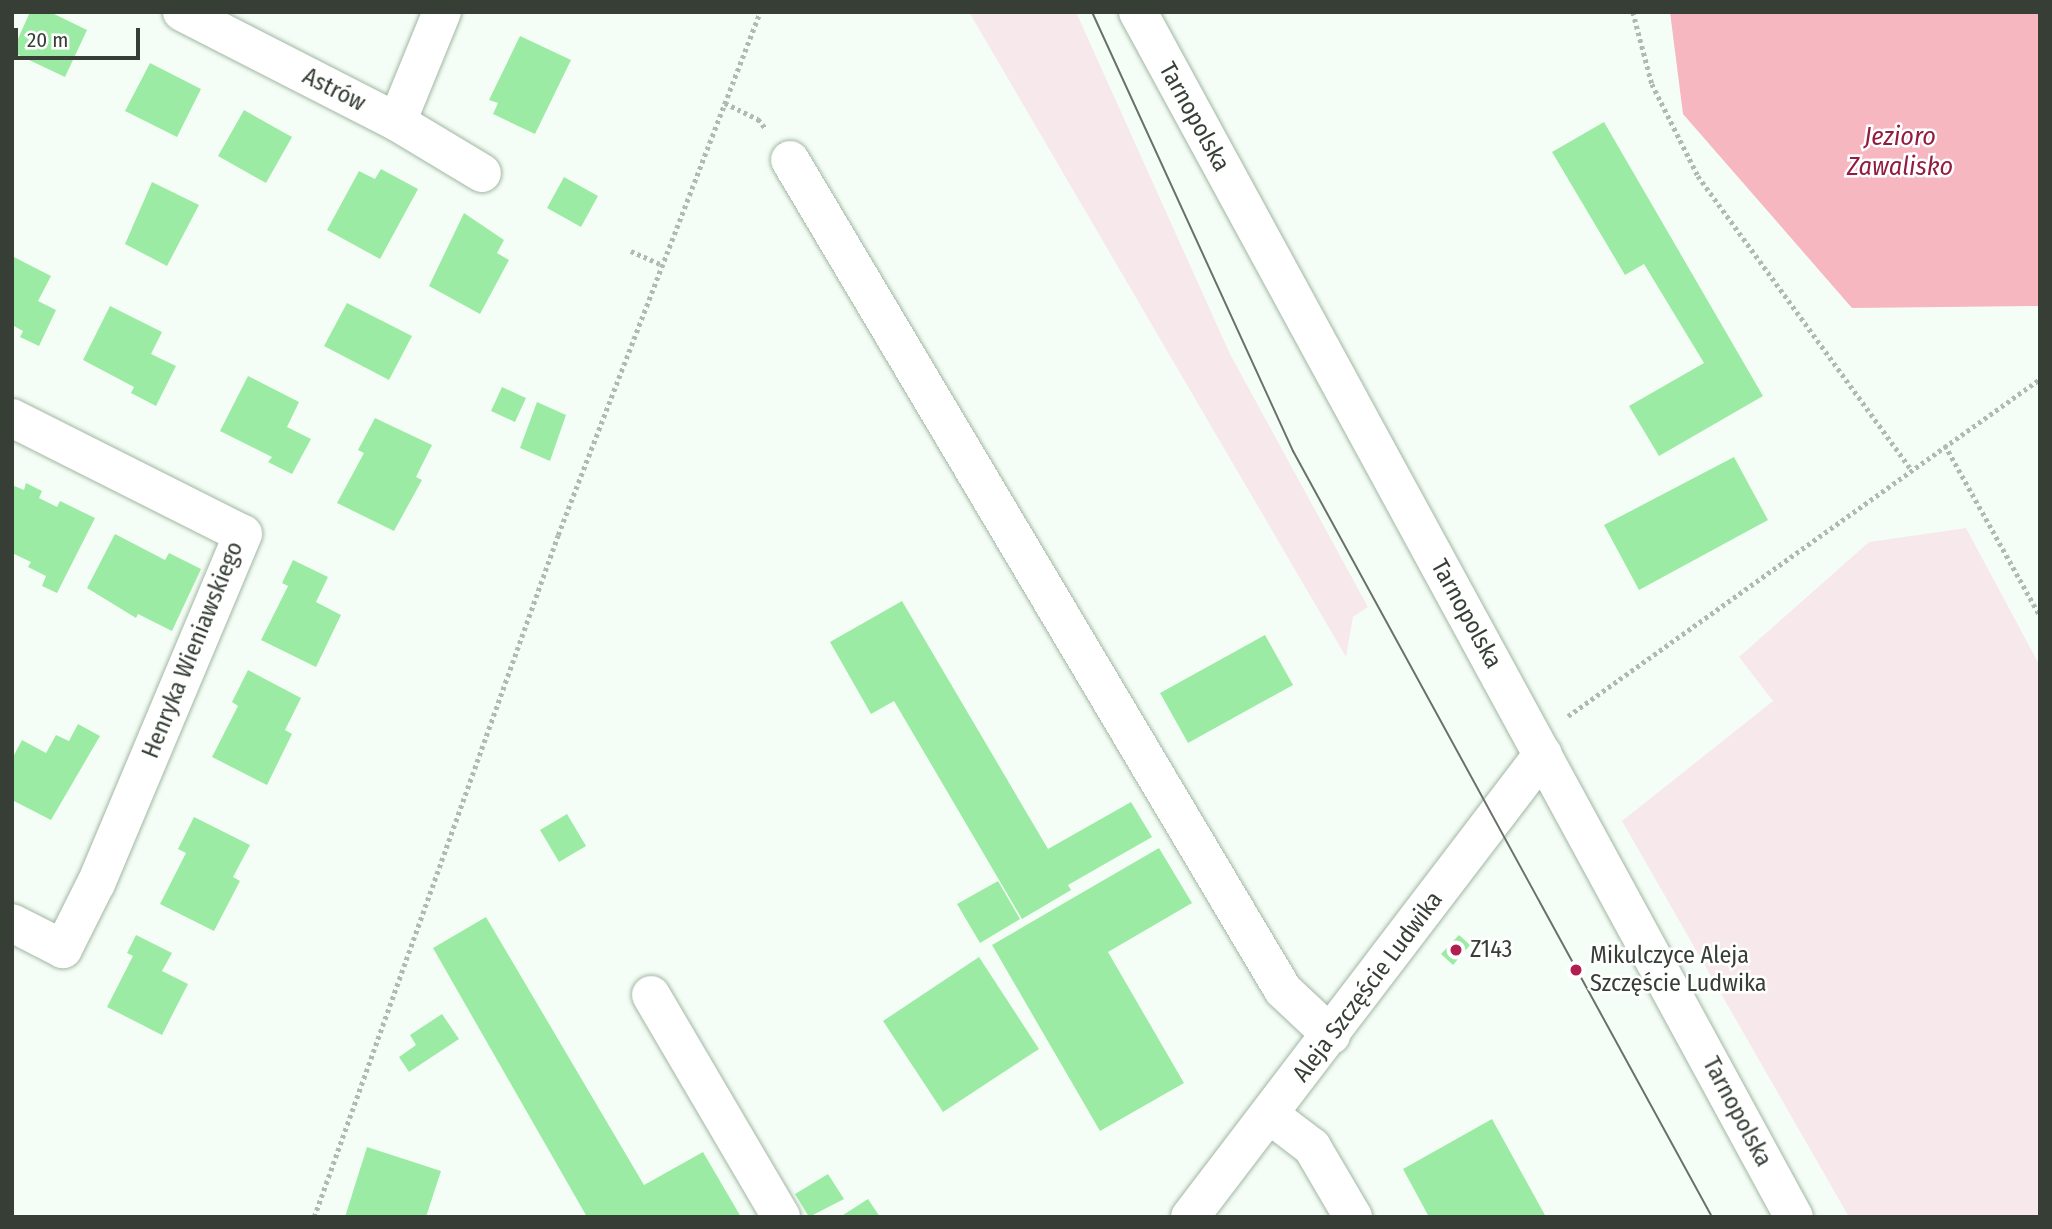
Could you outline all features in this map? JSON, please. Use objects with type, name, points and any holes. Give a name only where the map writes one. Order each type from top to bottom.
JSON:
[{"type":"street","name":"Astrów","points":[[182,12],[397,122],[482,173]]},
{"type":"street","points":[[397,122],[442,12]]},
{"type":"street","name":"Tarnopolska","points":[[1138,12],[1794,1217]]},
{"type":"street","points":[[790,160],[1283,990],[1331,1035]]},
{"type":"street","name":"Henryka Wieniawskiego","points":[[12,418],[243,534],[96,883],[63,949],[12,923]]},
{"type":"street","name":"Aleja Szczęście Ludwika","points":[[1190,1217],[1543,754]]},
{"type":"street","points":[[651,995],[781,1217]]},
{"type":"street","points":[[1270,1115],[1312,1147],[1353,1217]]},
{"type":"path","points":[[314,1217],[558,535],[760,12]]},
{"type":"path","points":[[1633,12],[1652,84],[1698,176],[1910,470]]},
{"type":"path","points":[[631,251],[663,265]]},
{"type":"path","points":[[1543,754],[1569,714],[2040,379]]},
{"type":"path","points":[[1945,445],[2040,616]]},
{"type":"shaded area","points":[[969,12],[1076,12],[1230,354],[1368,607],[1353,617],[1346,657]]},
{"type":"shaded area","points":[[1966,528],[2040,666],[2040,1217],[1849,1217],[1622,821],[1773,701],[1739,657],[1869,542]]},
{"type":"water","name":"Jezioro Zawalisko","points":[[1670,12],[2040,12],[2040,306],[1852,308],[1683,114]]},
{"type":"building","points":[[30,12],[50,12],[87,30],[65,77],[12,52]]},
{"type":"building","points":[[520,36],[571,60],[535,134],[493,114],[498,103],[489,100]]},
{"type":"building","points":[[150,63],[201,89],[177,137],[125,111]]},
{"type":"building","points":[[244,110],[292,137],[266,183],[218,156]]},
{"type":"building","points":[[1604,122],[1763,396],[1659,456],[1629,406],[1704,363],[1644,264],[1625,275],[1552,152]]},
{"type":"building","points":[[381,169],[418,189],[380,259],[327,230],[359,171],[375,179]]},
{"type":"building","points":[[564,177],[598,196],[581,227],[547,208]]},
{"type":"building","points":[[152,182],[199,205],[167,266],[125,244]]},
{"type":"building","points":[[464,213],[504,240],[497,253],[509,260],[480,314],[429,286]]},
{"type":"building","points":[[12,256],[51,276],[38,301],[56,310],[39,346],[20,337],[23,331],[12,325]]},
{"type":"building","points":[[347,303],[412,336],[389,380],[324,346]]},
{"type":"building","points":[[110,306],[162,332],[151,354],[176,366],[156,406],[131,393],[134,387],[83,360]]},
{"type":"building","points":[[248,376],[299,402],[287,427],[311,439],[292,474],[268,462],[272,457],[220,431]]},
{"type":"building","points":[[502,387],[526,398],[515,422],[491,411]]},
{"type":"building","points":[[537,402],[566,415],[550,461],[520,448]]},
{"type":"building","points":[[375,418],[432,445],[416,477],[422,480],[394,531],[337,503],[364,453],[358,450]]},
{"type":"building","points":[[1734,457],[1768,520],[1639,590],[1604,525]]},
{"type":"building","points":[[26,483],[42,491],[39,498],[57,507],[60,501],[95,518],[57,593],[42,586],[46,576],[28,567],[31,562],[12,553],[12,485],[24,490]]},
{"type":"building","points":[[115,534],[165,560],[169,553],[201,569],[172,631],[138,614],[136,618],[87,588]]},
{"type":"building","points":[[293,560],[328,577],[316,602],[341,615],[316,667],[261,640],[288,586],[282,583]]},
{"type":"building","points":[[902,601],[1048,849],[1131,802],[1152,837],[1068,885],[1071,890],[1022,919],[894,701],[871,714],[830,642]]},
{"type":"building","points":[[1265,635],[1293,685],[1188,743],[1160,693]]},
{"type":"building","points":[[248,670],[301,698],[285,730],[292,734],[267,785],[212,757],[238,706],[232,702]]},
{"type":"building","points":[[78,724],[100,736],[51,820],[12,800],[12,759],[22,740],[46,753],[56,735],[69,741]]},
{"type":"building","points":[[567,814],[586,846],[559,862],[540,830]]},
{"type":"building","points":[[194,817],[250,845],[233,877],[240,881],[214,931],[160,904],[186,853],[178,849]]},
{"type":"building","points":[[1159,848],[1192,903],[1108,952],[1184,1083],[1100,1131],[992,945]]},
{"type":"building","points":[[998,881],[1020,919],[980,943],[957,904]]},
{"type":"building","points":[[486,917],[644,1185],[703,1152],[741,1217],[587,1217],[433,948]]},
{"type":"building","points":[[136,935],[172,953],[162,971],[188,984],[162,1035],[107,1007],[133,956],[127,953]]},
{"type":"building","name":"Z143","points":[[1459,935],[1470,945],[1453,965],[1441,954]]},
{"type":"building","points":[[979,957],[1039,1049],[943,1112],[883,1021]]},
{"type":"building","points":[[442,1014],[459,1039],[409,1072],[399,1057],[416,1045],[410,1035]]},
{"type":"building","points":[[1492,1119],[1546,1217],[1429,1217],[1403,1169]]},
{"type":"building","points":[[367,1147],[441,1171],[426,1217],[345,1217]]},
{"type":"building","points":[[828,1174],[844,1199],[809,1217],[795,1194]]},
{"type":"building","points":[[868,1199],[880,1217],[840,1217]]},
{"type":"tram line","points":[[1092,12],[1293,451],[1712,1217]]},
{"type":"place","name":"Z143","points":[[1456,950]]},
{"type":"place","name":"Mikulczyce Aleja Szczęście Ludwika","points":[[1576,970]]}]
